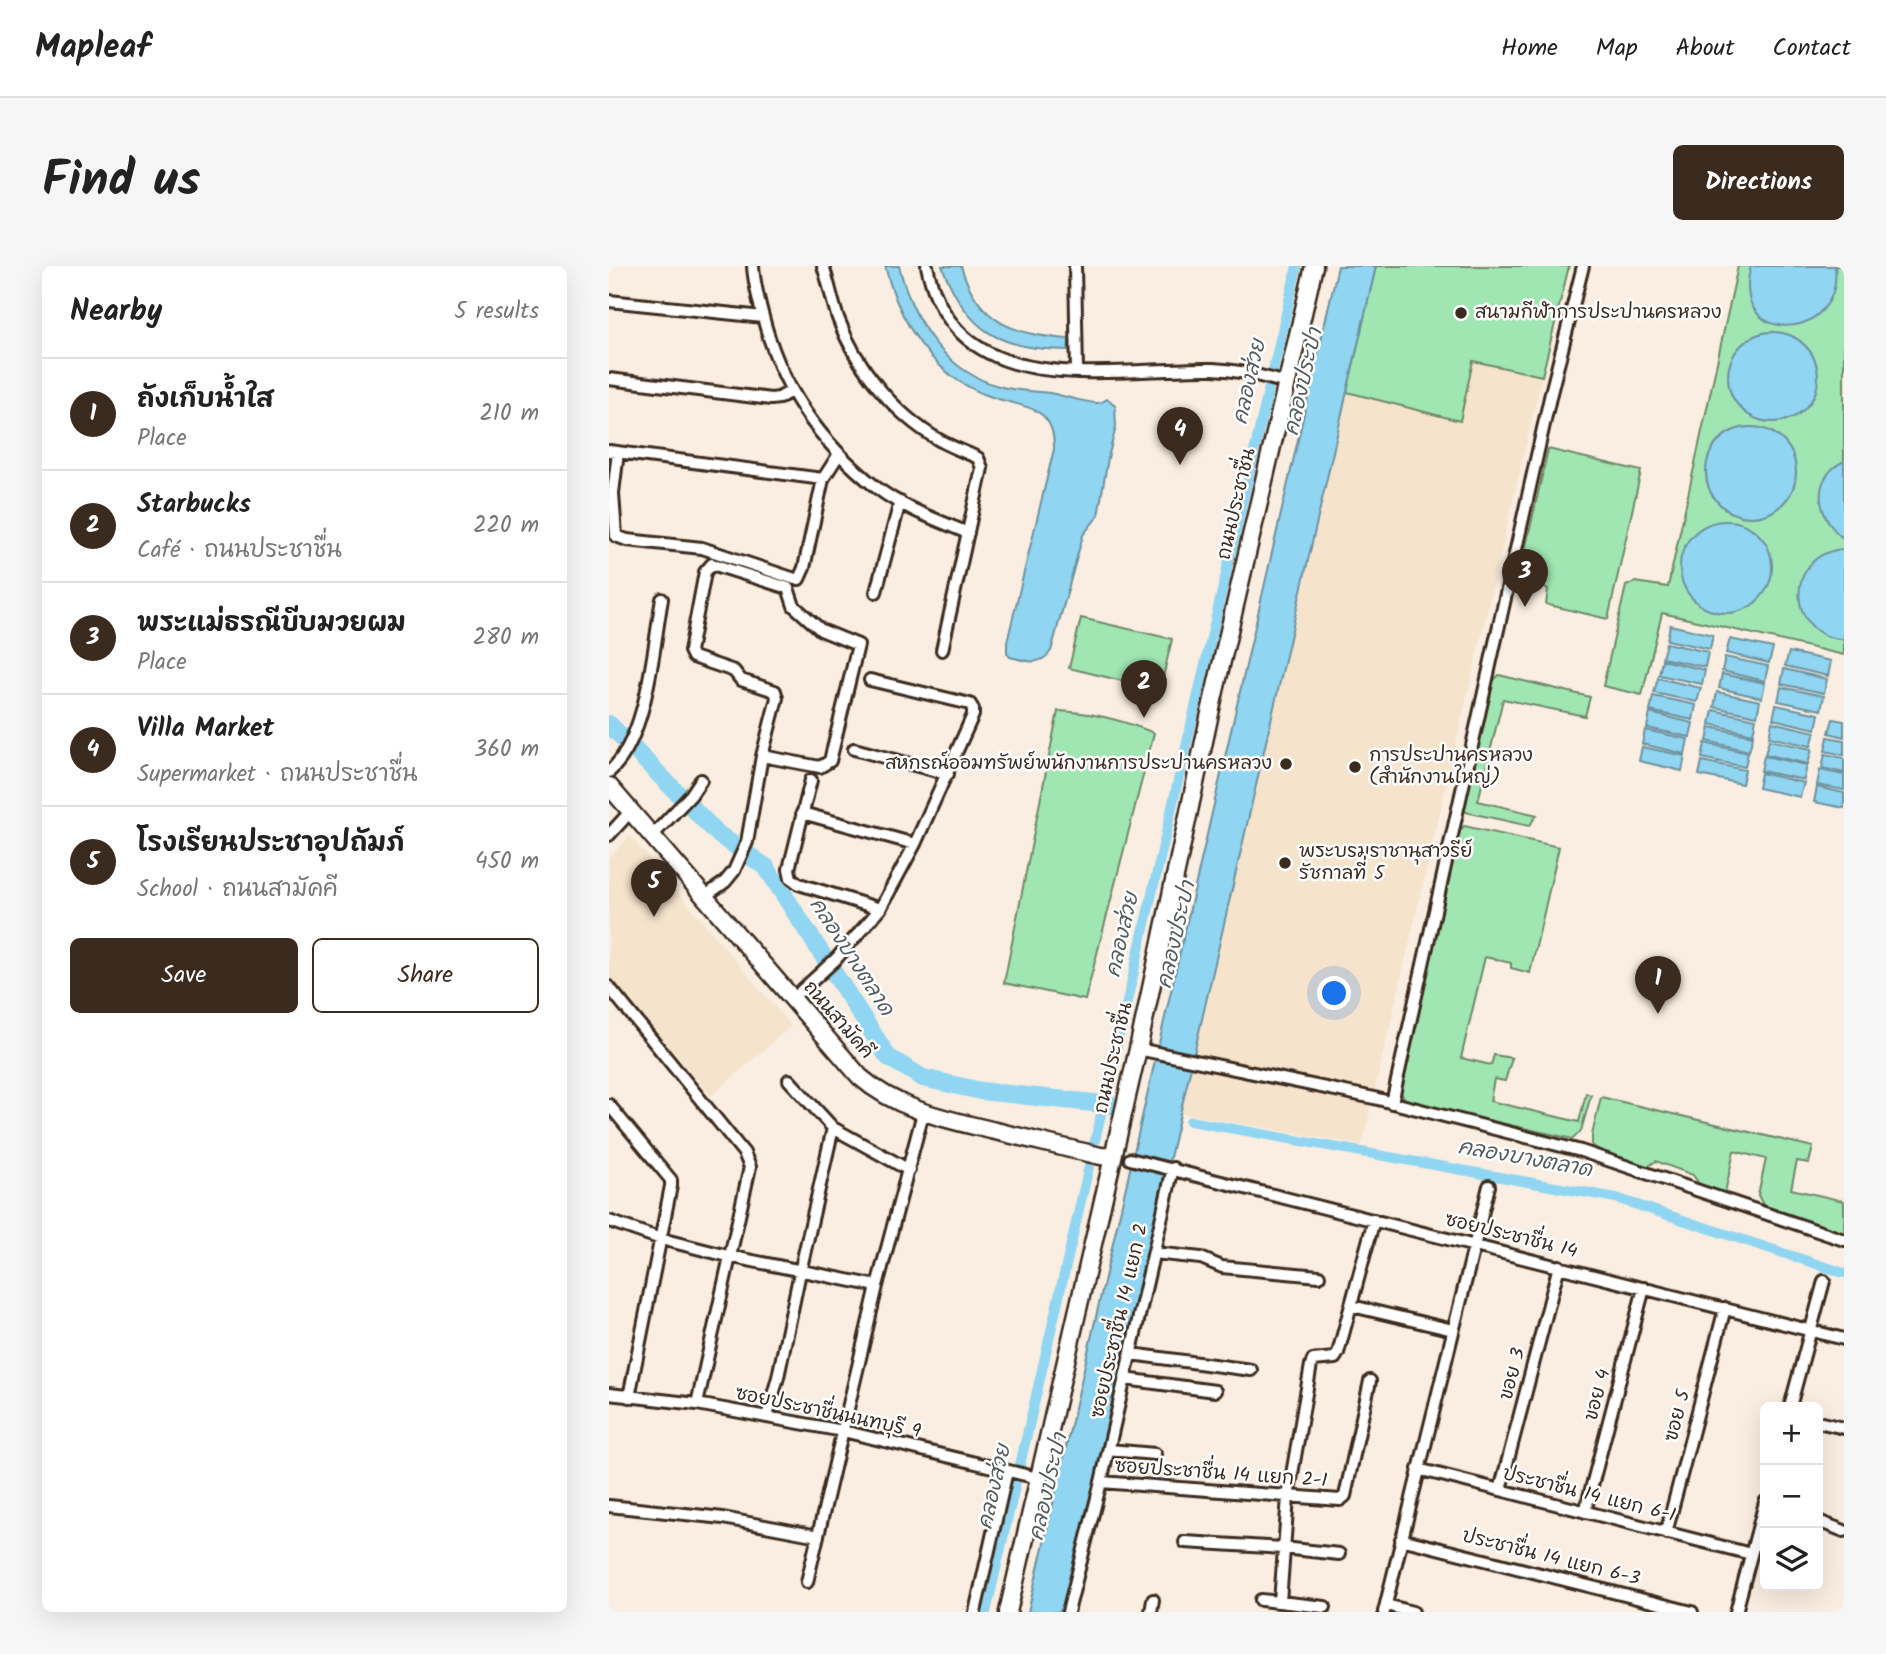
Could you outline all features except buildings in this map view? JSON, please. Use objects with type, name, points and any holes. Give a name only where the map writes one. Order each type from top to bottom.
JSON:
[{"type":"main road","name":"ถนนประชาชื่น","points":[[1008,1612],[1033,1477],[1144,1051],[1212,704],[1282,382],[1314,266]]},
{"type":"main road","name":"ถนนสามัคคี","points":[[609,786],[859,1077],[886,1097],[923,1113],[1077,1151],[1115,1157]]},
{"type":"street","points":[[753,266],[768,339],[791,391],[820,433],[839,454],[878,488],[900,502],[968,533]]},
{"type":"street","points":[[823,266],[843,328],[862,366],[878,387],[896,408],[918,426],[981,462],[982,468],[942,650]]},
{"type":"street","points":[[927,266],[944,312],[963,335],[1013,365],[1047,371],[1077,372],[1215,369],[1282,382]]},
{"type":"street","points":[[1075,266],[1077,372]]},
{"type":"street","points":[[1392,1103],[1545,420],[1583,266]]},
{"type":"street","points":[[609,301],[763,317]]},
{"type":"street","points":[[609,379],[771,399],[791,391]]},
{"type":"street","points":[[823,479],[613,451],[616,536],[627,540],[702,548],[799,579],[804,568],[823,479],[839,454]]},
{"type":"street","points":[[876,592],[900,502]]},
{"type":"street","points":[[704,897],[725,882],[734,871],[747,842],[762,756],[777,698],[775,691],[741,680],[734,671],[693,657],[690,651],[705,572],[712,564],[788,589],[795,606],[821,630],[858,645],[830,761],[820,767],[762,756]]},
{"type":"street","points":[[609,772],[626,751],[643,710],[661,598]]},
{"type":"street","points":[[801,991],[837,959],[880,909],[915,844],[973,716],[973,709],[969,704],[870,680]]},
{"type":"street","points":[[854,749],[948,774]]},
{"type":"street","points":[[652,836],[691,795],[701,780]]},
{"type":"street","points":[[811,780],[789,869],[791,878],[799,884],[880,909]]},
{"type":"street","points":[[609,835],[631,811]]},
{"type":"street","points":[[802,813],[915,844]]},
{"type":"street","points":[[609,987],[748,1160],[750,1167],[697,1404]]},
{"type":"street","points":[[1144,1051],[1392,1103],[1584,1152],[1844,1240]]},
{"type":"street","points":[[789,1080],[833,1128],[909,1170]]},
{"type":"street","points":[[609,1105],[671,1180],[671,1192],[629,1397]]},
{"type":"street","points":[[807,1582],[877,1286],[923,1113]]},
{"type":"street","points":[[767,1417],[833,1128]]},
{"type":"street","name":"ซอยประชาชื่น 14","points":[[1115,1157],[1172,1168],[1844,1339]]},
{"type":"street","name":"ซอยประชาชื่น 14 แยก 2","points":[[1069,1612],[1109,1450],[1172,1168]]},
{"type":"street","points":[[1413,1612],[1385,1608],[1417,1469],[1489,1186]]},
{"type":"street","points":[[609,1220],[660,1239],[728,1256],[877,1286]]},
{"type":"street","points":[[1280,1602],[1288,1497],[1311,1365],[1313,1360],[1319,1358],[1335,1358],[1352,1306],[1374,1220]]},
{"type":"street","points":[[1154,1252],[1201,1258],[1222,1267],[1319,1276]]},
{"type":"street","name":"ขอย 3","points":[[1500,1490],[1559,1266]]},
{"type":"street","points":[[1791,1402],[1824,1281]]},
{"type":"street","name":"ขอย 4","points":[[1585,1512],[1644,1288]]},
{"type":"street","points":[[1352,1306],[1453,1330]]},
{"type":"street","name":"ฃอย 5","points":[[1666,1532],[1725,1308]]},
{"type":"street","points":[[1131,1354],[1251,1370]]},
{"type":"street","points":[[1125,1379],[1215,1391]]},
{"type":"street","name":"ซอยประชาชื่น 14 แยก 2-1","points":[[1101,1482],[1340,1500],[1345,1496],[1370,1381]]},
{"type":"street","name":"ซอยประชาชื่นนนทบุรี 9","points":[[609,1394],[697,1404],[843,1431],[1033,1477]]},
{"type":"street","points":[[1823,1423],[1844,1428]]},
{"type":"street","points":[[1109,1450],[1155,1454]]},
{"type":"street","name":"ประชาชื่น 14 แยก 6-1","points":[[1417,1469],[1751,1555]]},
{"type":"street","points":[[975,1612],[1009,1471]]},
{"type":"street","points":[[609,1506],[723,1518],[818,1536]]},
{"type":"street","points":[[1736,1612],[1760,1522]]},
{"type":"street","points":[[1823,1523],[1844,1531]]},
{"type":"street","name":"ประชาชื่น 14 แยก 6-3","points":[[1401,1539],[1692,1612]]},
{"type":"street","points":[[1185,1542],[1283,1548],[1339,1555]]},
{"type":"street","points":[[1261,1600],[1325,1607]]},
{"type":"shaded area","name":"การประปานครหลวง (สำนักงานใหญ่)","points":[[1473,360],[1542,376],[1362,1145],[1180,1113],[1347,392],[1460,421]]},
{"type":"shaded area","points":[[630,836],[791,1026],[711,1096],[609,977],[609,858]]},
{"type":"green space","name":"สนามกีฬาการประปานครหลวง","points":[[1376,266],[1569,266],[1542,376],[1473,361],[1460,421],[1347,392]]},
{"type":"green space","points":[[1738,266],[1844,266],[1844,655],[1662,613],[1642,695],[1603,686],[1626,586],[1635,582],[1668,587]]},
{"type":"green space","points":[[1548,449],[1641,471],[1608,619],[1546,604],[1548,589],[1518,582]]},
{"type":"green space","points":[[1081,618],[1172,639],[1160,690],[1069,668]]},
{"type":"green space","points":[[1499,675],[1590,697],[1585,716],[1503,699],[1478,801],[1537,815],[1529,826],[1466,812],[1463,807],[1491,683]]},
{"type":"green space","points":[[1058,711],[1107,718],[1154,733],[1085,1000],[1004,983]]},
{"type":"green space","points":[[1464,826],[1559,847],[1530,973],[1511,968],[1511,963],[1485,957],[1461,1058],[1491,1065],[1494,1055],[1512,1058],[1505,1081],[1494,1079],[1490,1101],[1579,1122],[1586,1093],[1591,1095],[1581,1131],[1573,1139],[1408,1102],[1401,1094],[1457,834]]},
{"type":"green space","points":[[1601,1097],[1813,1147],[1809,1163],[1797,1161],[1791,1189],[1844,1201],[1844,1233],[1763,1205],[1758,1195],[1766,1159],[1734,1151],[1725,1193],[1699,1184],[1693,1175],[1656,1161],[1647,1167],[1599,1150],[1592,1145],[1592,1135]]},
{"type":"water","points":[[885,266],[899,266],[922,324],[934,342],[963,370],[1002,387],[1050,393],[1094,403],[1108,399],[1115,405],[1116,427],[1098,516],[1083,535],[1051,651],[1037,661],[1010,657],[1007,653],[1007,642],[1054,449],[1049,424],[1035,411],[977,391],[941,367],[910,328],[895,298]]},
{"type":"water","points":[[942,266],[961,266],[977,301],[1001,322],[1031,334],[1069,339],[1068,350],[1023,346],[989,332],[963,307]]},
{"type":"water","points":[[1338,266],[1376,266],[1065,1612],[1028,1612]]},
{"type":"water","points":[[1751,266],[1835,266],[1833,291],[1822,310],[1806,321],[1788,326],[1770,322],[1756,311],[1748,293]]},
{"type":"water","points":[[1773,332],[1790,335],[1805,345],[1815,360],[1818,377],[1815,394],[1805,409],[1790,419],[1773,422],[1756,419],[1741,409],[1731,394],[1728,377],[1731,360],[1741,345],[1756,335]]},
{"type":"water","points":[[1751,427],[1768,430],[1783,440],[1793,455],[1796,472],[1793,489],[1783,504],[1768,514],[1751,517],[1734,514],[1719,504],[1709,489],[1706,472],[1709,455],[1719,440],[1734,430]]},
{"type":"water","points":[[1844,461],[1844,539],[1823,510],[1821,488],[1825,478]]},
{"type":"water","points":[[1726,521],[1744,525],[1758,535],[1768,549],[1772,567],[1768,585],[1758,599],[1744,609],[1726,613],[1708,609],[1694,599],[1684,585],[1680,567],[1684,549],[1694,535],[1708,525]]},
{"type":"water","points":[[1844,549],[1844,639],[1825,635],[1811,625],[1802,611],[1799,595],[1802,579],[1810,565],[1824,554]]},
{"type":"water","points":[[1670,625],[1713,635],[1710,649],[1667,640]]},
{"type":"water","points":[[1730,639],[1773,648],[1769,663],[1726,653]]},
{"type":"water","points":[[1666,643],[1708,652],[1705,667],[1662,658]]},
{"type":"water","points":[[1789,652],[1831,661],[1828,676],[1785,666]]},
{"type":"water","points":[[1725,657],[1768,666],[1765,681],[1722,671]]},
{"type":"water","points":[[1662,660],[1705,670],[1702,684],[1659,675]]},
{"type":"water","points":[[1784,669],[1827,679],[1824,693],[1781,684]]},
{"type":"water","points":[[1722,674],[1765,683],[1762,698],[1719,688]]},
{"type":"water","points":[[1658,678],[1701,688],[1697,702],[1654,693]]},
{"type":"water","points":[[1781,687],[1824,696],[1821,710],[1778,701]]},
{"type":"water","points":[[1717,692],[1760,701],[1757,716],[1714,707]]},
{"type":"water","points":[[1653,696],[1696,705],[1693,720],[1650,711]]},
{"type":"water","points":[[1776,705],[1819,714],[1816,729],[1773,719]]},
{"type":"water","points":[[1713,710],[1756,719],[1753,734],[1710,724]]},
{"type":"water","points":[[1650,713],[1693,723],[1690,737],[1647,728]]},
{"type":"water","points":[[1833,719],[1844,721],[1844,737],[1829,733]]},
{"type":"water","points":[[1772,722],[1815,732],[1811,746],[1769,737]]},
{"type":"water","points":[[1710,727],[1753,736],[1749,751],[1707,741]]},
{"type":"water","points":[[1645,730],[1688,739],[1685,754],[1642,744]]},
{"type":"water","points":[[1828,737],[1844,740],[1844,755],[1825,751]]},
{"type":"water","points":[[1769,740],[1812,749],[1808,764],[1765,754]]},
{"type":"water","points":[[1705,743],[1748,753],[1745,767],[1702,758]]},
{"type":"water","points":[[1642,747],[1685,756],[1682,771],[1639,761]]},
{"type":"water","points":[[1825,754],[1844,758],[1844,773],[1822,768]]},
{"type":"water","points":[[1764,756],[1807,765],[1804,780],[1761,771]]},
{"type":"water","points":[[1702,761],[1745,770],[1742,784],[1699,775]]},
{"type":"water","points":[[1820,770],[1844,775],[1844,790],[1817,785]]},
{"type":"water","points":[[1761,773],[1804,783],[1800,797],[1758,788]]},
{"type":"water","points":[[1817,787],[1844,793],[1844,808],[1814,802]]},
{"type":"waterway","name":"คลองส่วย","points":[[986,1612],[1297,266]]},
{"type":"waterway","name":"คลองบางตลาด","points":[[609,724],[719,835],[766,867],[888,1057],[923,1078],[981,1091],[1112,1105]]},
{"type":"waterway","name":"คลองบางตลาด","points":[[1190,1121],[1616,1198],[1844,1273]]},
{"type":"place","name":"สนามกีฬาการประปานครหลวง","points":[[1461,313]]},
{"type":"place","name":"Villa Market","points":[[1180,465]]},
{"type":"place","name":"พระแม่ธรณีบีบมวยผม","points":[[1525,607]]},
{"type":"place","name":"Starbucks","points":[[1144,718]]},
{"type":"place","name":"สหกรณ์ออมทรัพย์พนักงานการประปานครหลวง","points":[[1286,764]]},
{"type":"place","name":"การประปานครหลวง (สำนักงานใหญ่)","points":[[1355,767]]},
{"type":"place","name":"พระบรมราชานุสาวรีย์ รัชกาลที่ 5","points":[[1285,863]]},
{"type":"place","name":"โรงเรียนประชาอุปถัมภ์","points":[[654,917]]},
{"type":"place","name":"ถังเก็บน้ำใส","points":[[1658,1014]]},
{"type":"water label","name":"คลองประปา","points":[[1304,382]]},
{"type":"water label","name":"คลองประปา","points":[[1177,935]]},
{"type":"water label","name":"คลองประปา","points":[[1049,1487]]}]
